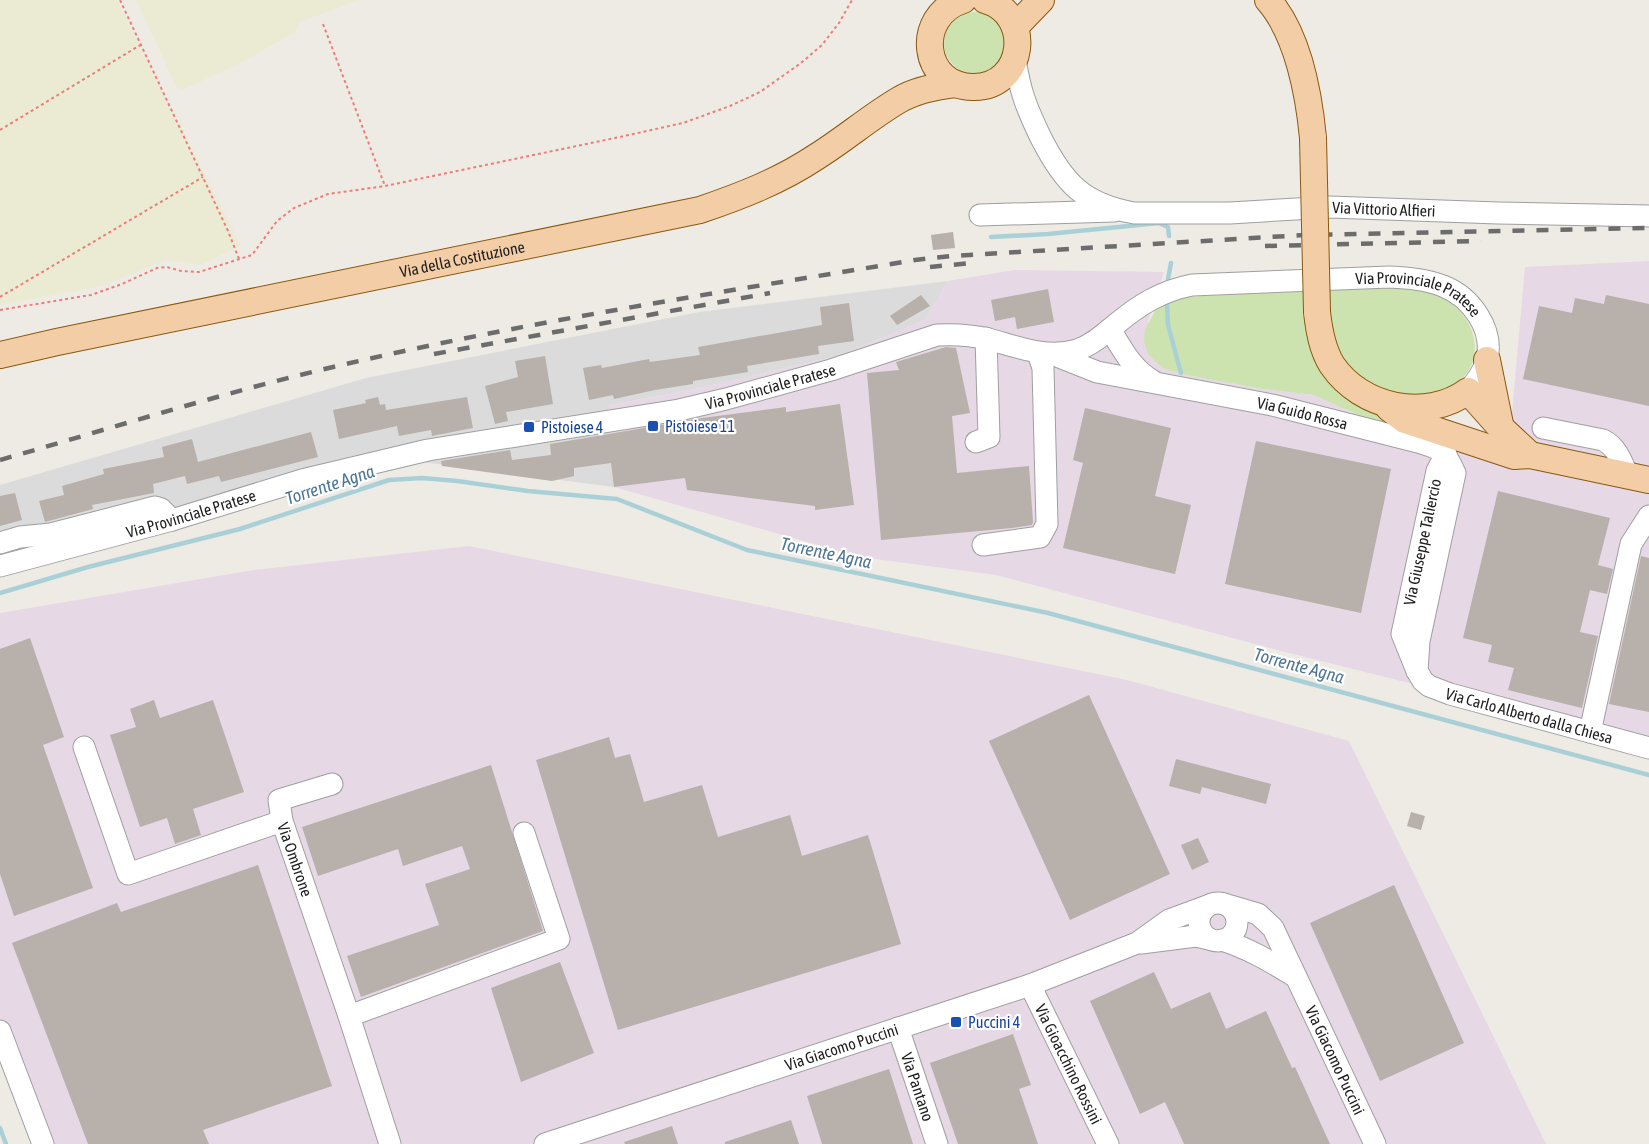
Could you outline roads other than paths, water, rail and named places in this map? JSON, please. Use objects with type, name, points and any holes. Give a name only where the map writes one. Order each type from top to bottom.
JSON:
[{"type":"main road","points":[[1016,27],[1041,0]]},
{"type":"main road","points":[[1268,0],[1282,18],[1306,92],[1313,138],[1317,312],[1320,334],[1326,354],[1333,366],[1343,378],[1361,392],[1384,404],[1405,420],[1514,456],[1530,455],[1639,478]]},
{"type":"main road","points":[[900,99],[924,59],[932,27],[942,12],[958,1]]},
{"type":"main road","points":[[900,99],[923,90],[956,84],[974,87],[991,84],[1002,78],[1015,59],[1018,49],[1016,27],[1001,2]]},
{"type":"main road","points":[[929,44],[931,56],[937,68],[956,84]]},
{"type":"main road","name":"Via della Costituzione","points":[[0,355],[700,210],[740,197],[780,178],[816,157],[900,99]]},
{"type":"main road","points":[[1487,360],[1500,427]]},
{"type":"main road","points":[[1384,404],[1419,407],[1459,396]]},
{"type":"main road","points":[[1459,396],[1500,427],[1530,455]]},
{"type":"main road","points":[[1459,396],[1457,422],[1472,441]]},
{"type":"street","name":"Via Vittorio Alfieri","points":[[1015,59],[1019,87],[1026,108],[1056,166],[1064,177],[1083,194],[1120,210],[1134,213],[1230,213],[1330,207],[1649,216]]},
{"type":"street","name":"Via Vittorio Alfieri","points":[[991,84],[1009,94],[1026,108]]},
{"type":"street","name":"Via Vittorio Alfieri","points":[[980,215],[1120,210]]},
{"type":"street","name":"Via Provinciale Pratese","points":[[0,566],[172,520],[302,480],[428,450],[679,410],[726,399],[831,370],[938,335],[953,334],[986,338],[1045,354],[1078,350],[1092,343],[1149,300],[1176,288],[1221,283],[1403,278],[1427,281],[1445,286],[1461,296],[1480,317],[1486,332],[1487,360]]},
{"type":"street","name":"Via Guido Rossa","points":[[1110,329],[1132,365],[1142,375],[1156,383]]},
{"type":"street","points":[[976,442],[989,437],[986,338]]},
{"type":"street","name":"Via Guido Rossa","points":[[1045,354],[1097,372],[1272,405],[1366,428],[1438,448],[1446,454]]},
{"type":"street","points":[[983,545],[1040,537],[1047,524],[1043,368],[1045,354]]},
{"type":"street","points":[[1459,396],[1479,377],[1487,360]]},
{"type":"street","points":[[1543,428],[1603,440],[1611,444],[1639,478]]},
{"type":"street","name":"Via Giuseppe Taliercio","points":[[1417,671],[1419,641],[1455,474],[1446,454]]},
{"type":"street","points":[[0,543],[20,537],[51,534],[155,507],[172,520]]},
{"type":"street","points":[[1590,732],[1631,544],[1649,516]]},
{"type":"street","name":"Via Carlo Alberto dalla Chiesa","points":[[1417,671],[1429,686],[1450,694],[1649,748]]},
{"type":"street","name":"Via Ombrone","points":[[84,747],[128,874],[282,821],[390,1144]]},
{"type":"street","points":[[282,821],[279,800],[332,784]]},
{"type":"street","points":[[348,1016],[559,939],[524,833]]},
{"type":"street","points":[[1216,905],[1234,911],[1237,923],[1233,934],[1215,939],[1200,929],[1199,923],[1202,911],[1216,905]]},
{"type":"street","name":"Via Giacomo Puccini","points":[[545,1144],[1030,985],[1137,943],[1169,920],[1216,905],[1244,908],[1258,915],[1273,928],[1375,1144]]},
{"type":"street","name":"Via Giacomo Puccini","points":[[1137,943],[1196,936],[1215,939],[1259,954],[1297,978]]},
{"type":"street","name":"Via Gioacchino Rossini","points":[[1030,985],[1107,1144]]},
{"type":"street","name":"Via Pantano","points":[[898,1028],[937,1144]]},
{"type":"street","points":[[0,1031],[43,1144]]},
{"type":"waterway","points":[[991,237],[1159,223],[1168,227],[1169,236]]},
{"type":"waterway","points":[[1168,279],[1171,263]]},
{"type":"waterway","points":[[1167,305],[1168,325],[1181,373]]},
{"type":"waterway","name":"Torrente Agna","points":[[0,593],[88,567],[240,529],[389,480],[422,478],[457,481],[528,491],[617,499],[747,550],[1048,613],[1649,775]]},
{"type":"waterway","points":[[0,1128],[6,1144]]},
{"type":"railway","points":[[0,460],[269,383],[359,361],[636,306],[915,260],[1304,235],[1649,228]]},
{"type":"railway","points":[[1265,246],[1481,241]]},
{"type":"railway","points":[[930,267],[972,263]]},
{"type":"railway","points":[[434,354],[770,293]]},
{"type":"place","name":"Pistoiese 11","points":[[653,426]]},
{"type":"place","name":"Pistoiese 4","points":[[529,427]]},
{"type":"place","name":"Puccini 4","points":[[956,1022]]}]
